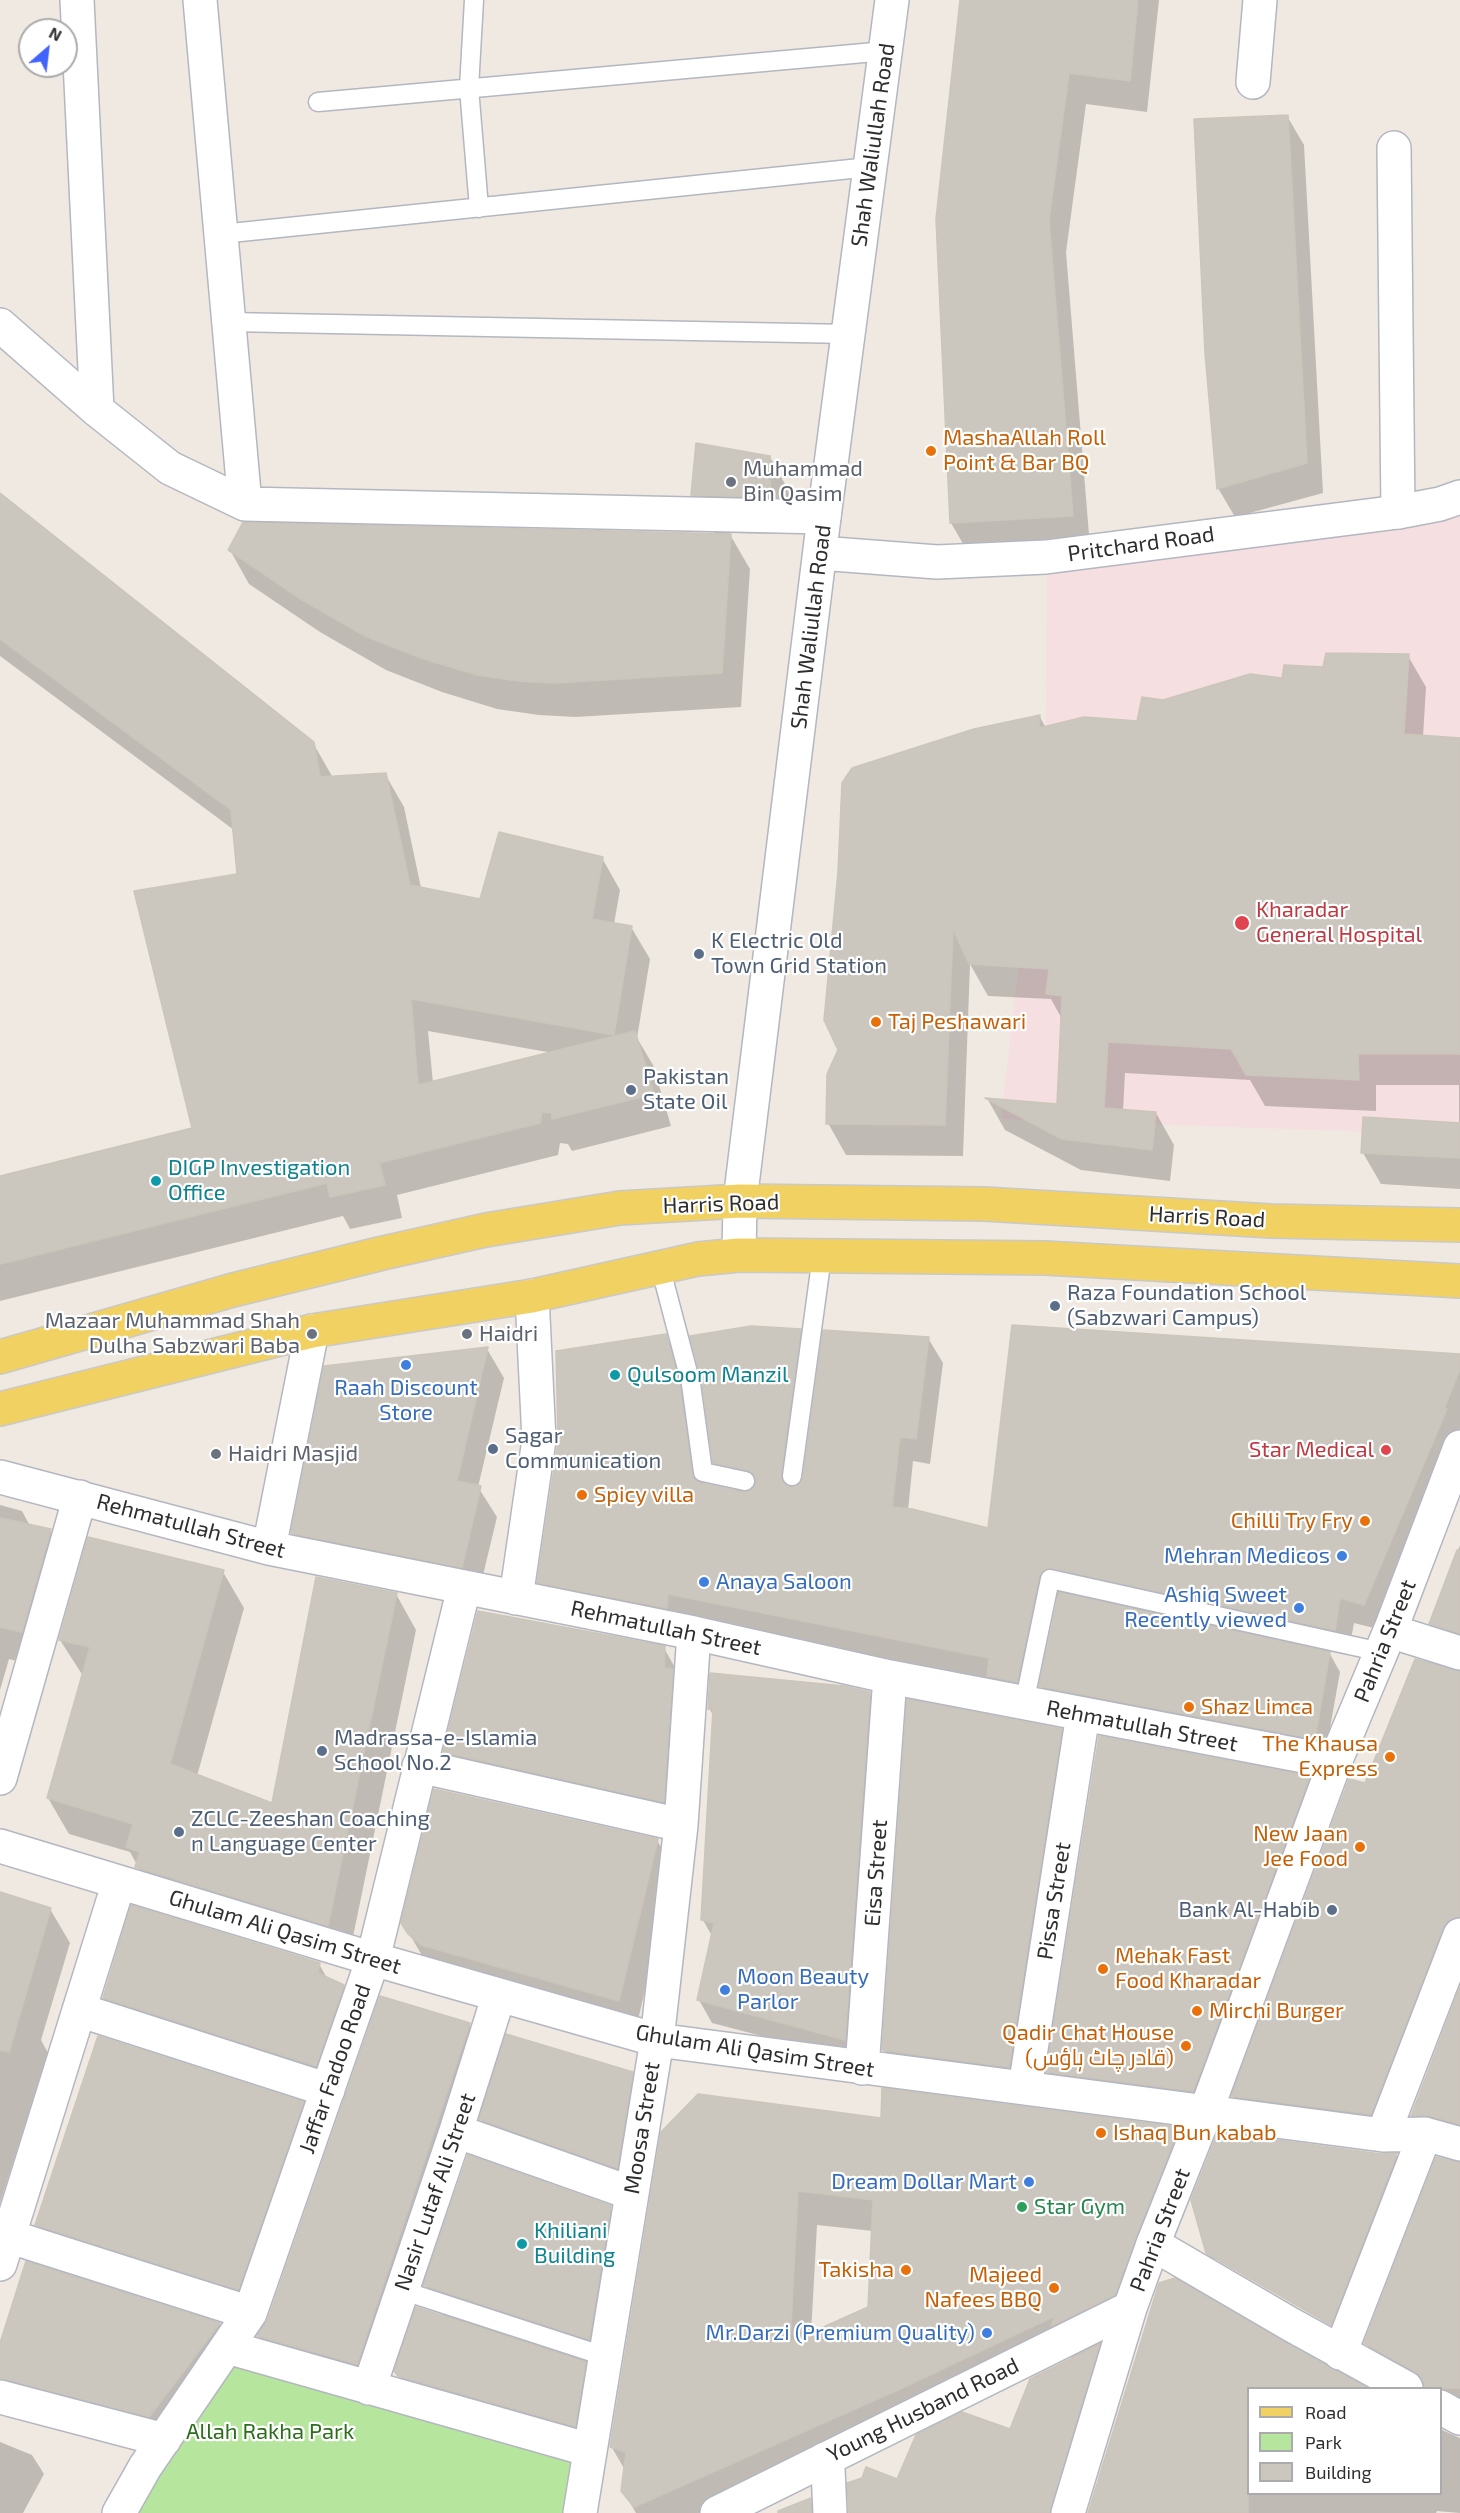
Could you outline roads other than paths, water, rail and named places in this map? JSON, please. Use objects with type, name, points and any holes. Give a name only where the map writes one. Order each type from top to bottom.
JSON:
[{"type":"main road","name":"Harris Road","points":[[0,1357],[233,1290],[486,1230],[620,1208],[740,1202],[984,1204],[1271,1221],[1460,1225]]},
{"type":"main road","points":[[0,1409],[312,1331],[532,1296],[660,1266],[740,1255],[1045,1258],[1460,1281]]},
{"type":"street","points":[[77,0],[97,410]]},
{"type":"street","points":[[200,0],[245,504]]},
{"type":"street","name":"Shah Waliullah Road","points":[[740,1255],[740,1202],[824,517],[892,0]]},
{"type":"street","points":[[1253,82],[1260,0]]},
{"type":"street","points":[[1394,148],[1398,512]]},
{"type":"street","points":[[0,325],[97,410],[170,468],[245,504],[824,517]]},
{"type":"street","name":"Pritchard Road","points":[[820,553],[938,562],[1046,557],[1398,512],[1440,504],[1460,496]]},
{"type":"street","points":[[516,1598],[539,1440],[532,1296]]},
{"type":"street","points":[[269,1548],[312,1331]]},
{"type":"street","name":"Pahria Street","points":[[1068,2513],[1130,2308],[1153,2244],[1206,2111],[1335,1762],[1386,1641],[1460,1447]]},
{"type":"street","name":"Rehmatullah Street","points":[[0,1477],[269,1548],[694,1633],[1024,1704],[1335,1762]]},
{"type":"street","points":[[0,1778],[80,1497]]},
{"type":"street","name":"Jaffar Fadoo Road","points":[[119,2513],[164,2440],[250,2313],[373,1959],[464,1588]]},
{"type":"street","name":"Moosa Street","points":[[580,2513],[657,2040],[681,1825],[694,1633]]},
{"type":"street","points":[[1386,1641],[1460,1653]]},
{"type":"street","name":"Eisa Street","points":[[862,2068],[890,1677]]},
{"type":"street","name":"Pissa Street","points":[[1025,2088],[1083,1714]]},
{"type":"street","points":[[419,1766],[681,1825]]},
{"type":"street","name":"Ghulam Ali Qasim Street","points":[[0,1846],[373,1959],[657,2040],[1383,2135],[1425,2134],[1460,2144]]},
{"type":"street","points":[[119,1882],[4,2250],[250,2313]]},
{"type":"street","points":[[1383,2135],[1451,1985],[1460,1935]]},
{"type":"street","name":"Nasir Lutaf Ali Street","points":[[369,2388],[456,2131],[499,1995]]},
{"type":"street","points":[[79,2010],[328,2090]]},
{"type":"street","points":[[456,2131],[631,2193]]},
{"type":"street","points":[[1340,2353],[1425,2134]]},
{"type":"street","points":[[1153,2244],[1340,2353],[1404,2387]]},
{"type":"street","name":"Young Husband Road","points":[[727,2510],[1130,2308]]},
{"type":"street","points":[[227,2347],[590,2450]]},
{"type":"street","points":[[0,2397],[164,2440]]},
{"type":"street","points":[[1442,2408],[1460,2418]]},
{"type":"street","points":[[825,2459],[828,2469],[830,2513]]},
{"type":"lane","points":[[474,0],[469,88],[479,208]]},
{"type":"lane","points":[[318,102],[886,51]]},
{"type":"lane","points":[[221,234],[870,167]]},
{"type":"lane","points":[[229,322],[849,334]]},
{"type":"lane","points":[[792,1476],[822,1256]]},
{"type":"lane","points":[[660,1266],[691,1384],[704,1472],[745,1481]]},
{"type":"lane","points":[[1024,1704],[1050,1579],[1386,1641]]},
{"type":"lane","points":[[401,2290],[604,2356]]},
{"type":"place","name":"MashaAllah Roll Point & Bar BQ","points":[[931,451]]},
{"type":"place","name":"Muhammad Bin Qasim","points":[[731,482]]},
{"type":"place","name":"Kharadar General Hospital","points":[[1242,923]]},
{"type":"place","name":"K Electric Old Town Grid Station","points":[[699,954]]},
{"type":"place","name":"Taj Peshawari","points":[[876,1022]]},
{"type":"place","name":"Pakistan State Oil","points":[[631,1090]]},
{"type":"place","name":"DIGP Investigation Office","points":[[156,1181]]},
{"type":"place","name":"Raza Foundation School (Sabzwari Campus)","points":[[1055,1306]]},
{"type":"place","name":"Mazaar Muhammad Shah Dulha Sabzwari Baba","points":[[312,1334]]},
{"type":"place","name":"Haidri","points":[[467,1334]]},
{"type":"place","name":"Raah Discount Store","points":[[406,1365]]},
{"type":"place","name":"Qulsoom Manzil","points":[[615,1375]]},
{"type":"place","name":"Sagar Communication","points":[[493,1449]]},
{"type":"place","name":"Star Medical","points":[[1386,1450]]},
{"type":"place","name":"Haidri Masjid","points":[[216,1454]]},
{"type":"place","name":"Spicy villa","points":[[582,1495]]},
{"type":"place","name":"Chilli Try Fry","points":[[1365,1521]]},
{"type":"place","name":"Mehran Medicos","points":[[1342,1556]]},
{"type":"place","name":"Anaya Saloon","points":[[704,1582]]},
{"type":"place","name":"Ashiq Sweet Recently viewed","points":[[1299,1608]]},
{"type":"place","name":"Shaz Limca","points":[[1189,1707]]},
{"type":"place","name":"Madrassa-e-Islamia School No.2","points":[[322,1751]]},
{"type":"place","name":"The Khausa Express","points":[[1390,1757]]},
{"type":"place","name":"ZCLC-Zeeshan Coaching n Language Center","points":[[179,1832]]},
{"type":"place","name":"New Jaan Jee Food","points":[[1360,1847]]},
{"type":"place","name":"Bank Al-Habib","points":[[1332,1910]]},
{"type":"place","name":"Mehak Fast Food Kharadar","points":[[1103,1969]]},
{"type":"place","name":"Moon Beauty Parlor","points":[[725,1990]]},
{"type":"place","name":"Mirchi Burger","points":[[1197,2011]]},
{"type":"place","name":"Qadir Chat House (قادر چاٹ ہاؤس)","points":[[1186,2046]]},
{"type":"place","name":"Ishaq Bun kabab","points":[[1101,2133]]},
{"type":"place","name":"Dream Dollar Mart","points":[[1029,2182]]},
{"type":"place","name":"Star Gym","points":[[1022,2207]]},
{"type":"place","name":"Khiliani Building","points":[[522,2244]]},
{"type":"place","name":"Takisha","points":[[906,2270]]},
{"type":"place","name":"Majeed Nafees BBQ","points":[[1054,2288]]},
{"type":"place","name":"Mr.Darzi (Premium Quality)","points":[[987,2333]]},
{"type":"park label","name":"Allah Rakha Park","points":[[270,2432]]}]
